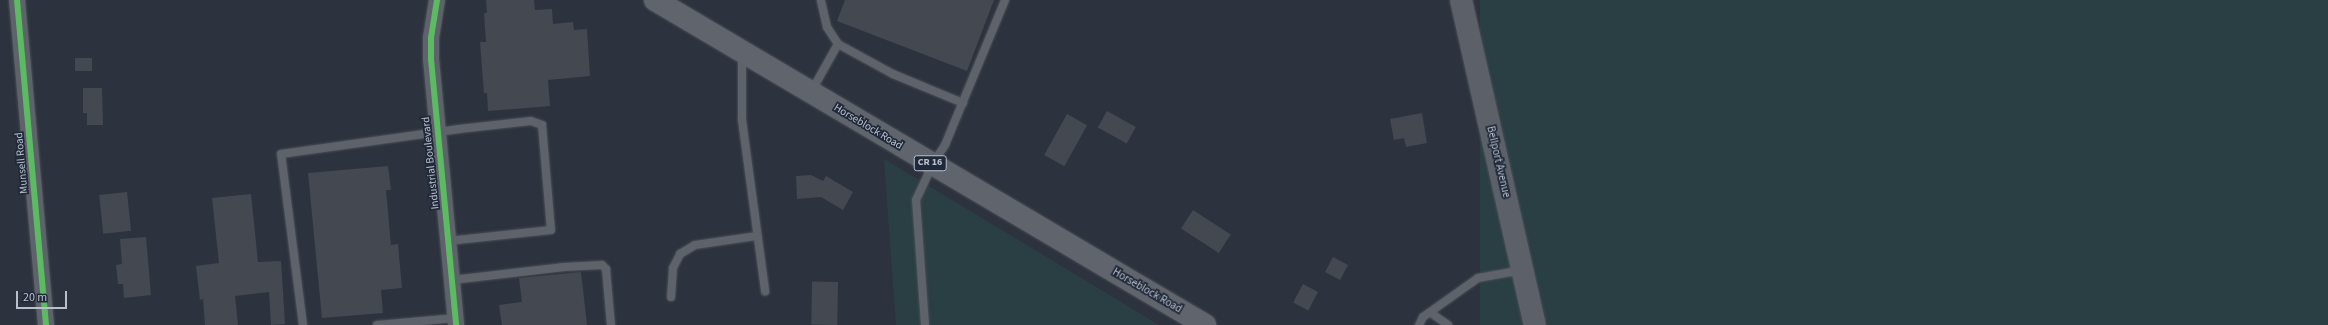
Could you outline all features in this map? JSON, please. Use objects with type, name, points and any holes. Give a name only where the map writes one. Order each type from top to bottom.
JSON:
[{"type":"main road","name":"Horseblock Road","points":[[655,0],[1205,325]]},
{"type":"main road","name":"Bellport Avenue","points":[[1461,0],[1535,325]]},
{"type":"street","name":"Munsell Road","points":[[17,0],[46,325]]},
{"type":"street","name":"Industrial Boulevard","points":[[437,0],[431,38],[431,59],[456,321]]},
{"type":"lane","points":[[820,0],[827,27],[838,44],[893,74],[962,104]]},
{"type":"lane","points":[[925,325],[916,200],[932,164],[945,145],[1005,0]]},
{"type":"lane","points":[[811,92],[838,44]]},
{"type":"lane","points":[[742,52],[742,120],[765,292]]},
{"type":"lane","points":[[303,325],[281,154],[437,131],[537,122],[542,125],[551,230],[448,240]]},
{"type":"lane","points":[[671,297],[673,268],[680,254],[695,245],[758,236]]},
{"type":"lane","points":[[452,280],[602,265],[606,269],[611,325]]},
{"type":"lane","points":[[1418,325],[1424,317],[1478,278],[1523,270]]},
{"type":"lane","points":[[1431,313],[1448,325]]},
{"type":"lane","points":[[377,325],[456,321]]},
{"type":"green space","points":[[1480,0],[2328,0],[2328,325],[1480,325]]},
{"type":"green space","points":[[884,159],[1159,325],[896,325]]},
{"type":"building","points":[[486,0],[534,0],[535,10],[552,9],[553,24],[573,22],[574,30],[587,29],[590,76],[548,80],[550,106],[488,111],[487,93],[484,93],[480,42],[486,42],[484,13],[487,13]]},
{"type":"building","points":[[845,0],[994,0],[967,71],[837,21]]},
{"type":"building","points":[[75,58],[92,58],[92,71],[75,71]]},
{"type":"building","points":[[83,88],[102,88],[103,125],[87,125],[87,113],[83,113]]},
{"type":"building","points":[[1107,111],[1136,127],[1127,144],[1098,128]]},
{"type":"building","points":[[1422,113],[1427,143],[1406,147],[1404,138],[1394,140],[1390,119]]},
{"type":"building","points":[[1067,114],[1087,125],[1064,166],[1044,155]]},
{"type":"building","points":[[388,166],[391,190],[386,190],[391,245],[398,244],[402,288],[381,290],[383,313],[322,318],[308,173]]},
{"type":"building","points":[[811,175],[823,181],[826,176],[853,192],[843,210],[821,197],[797,199],[796,176]]},
{"type":"building","points":[[127,192],[131,231],[103,234],[99,195]]},
{"type":"building","points":[[251,194],[258,262],[281,261],[285,324],[271,325],[269,292],[235,296],[238,325],[205,325],[203,299],[200,300],[196,266],[219,263],[212,198]]},
{"type":"building","points":[[1193,210],[1231,235],[1219,253],[1181,228]]},
{"type":"building","points":[[146,237],[151,295],[124,298],[123,284],[118,284],[116,265],[122,264],[120,239]]},
{"type":"building","points":[[1333,257],[1348,265],[1340,280],[1325,272]]},
{"type":"building","points":[[581,272],[587,325],[502,325],[499,305],[522,302],[519,278]]},
{"type":"building","points":[[812,282],[838,282],[837,325],[811,325]]},
{"type":"building","points":[[1303,284],[1318,292],[1308,311],[1293,303]]},
{"type":"cycle path","points":[[17,0],[46,325]]},
{"type":"cycle path","points":[[437,0],[431,38],[431,59],[456,325]]}]
